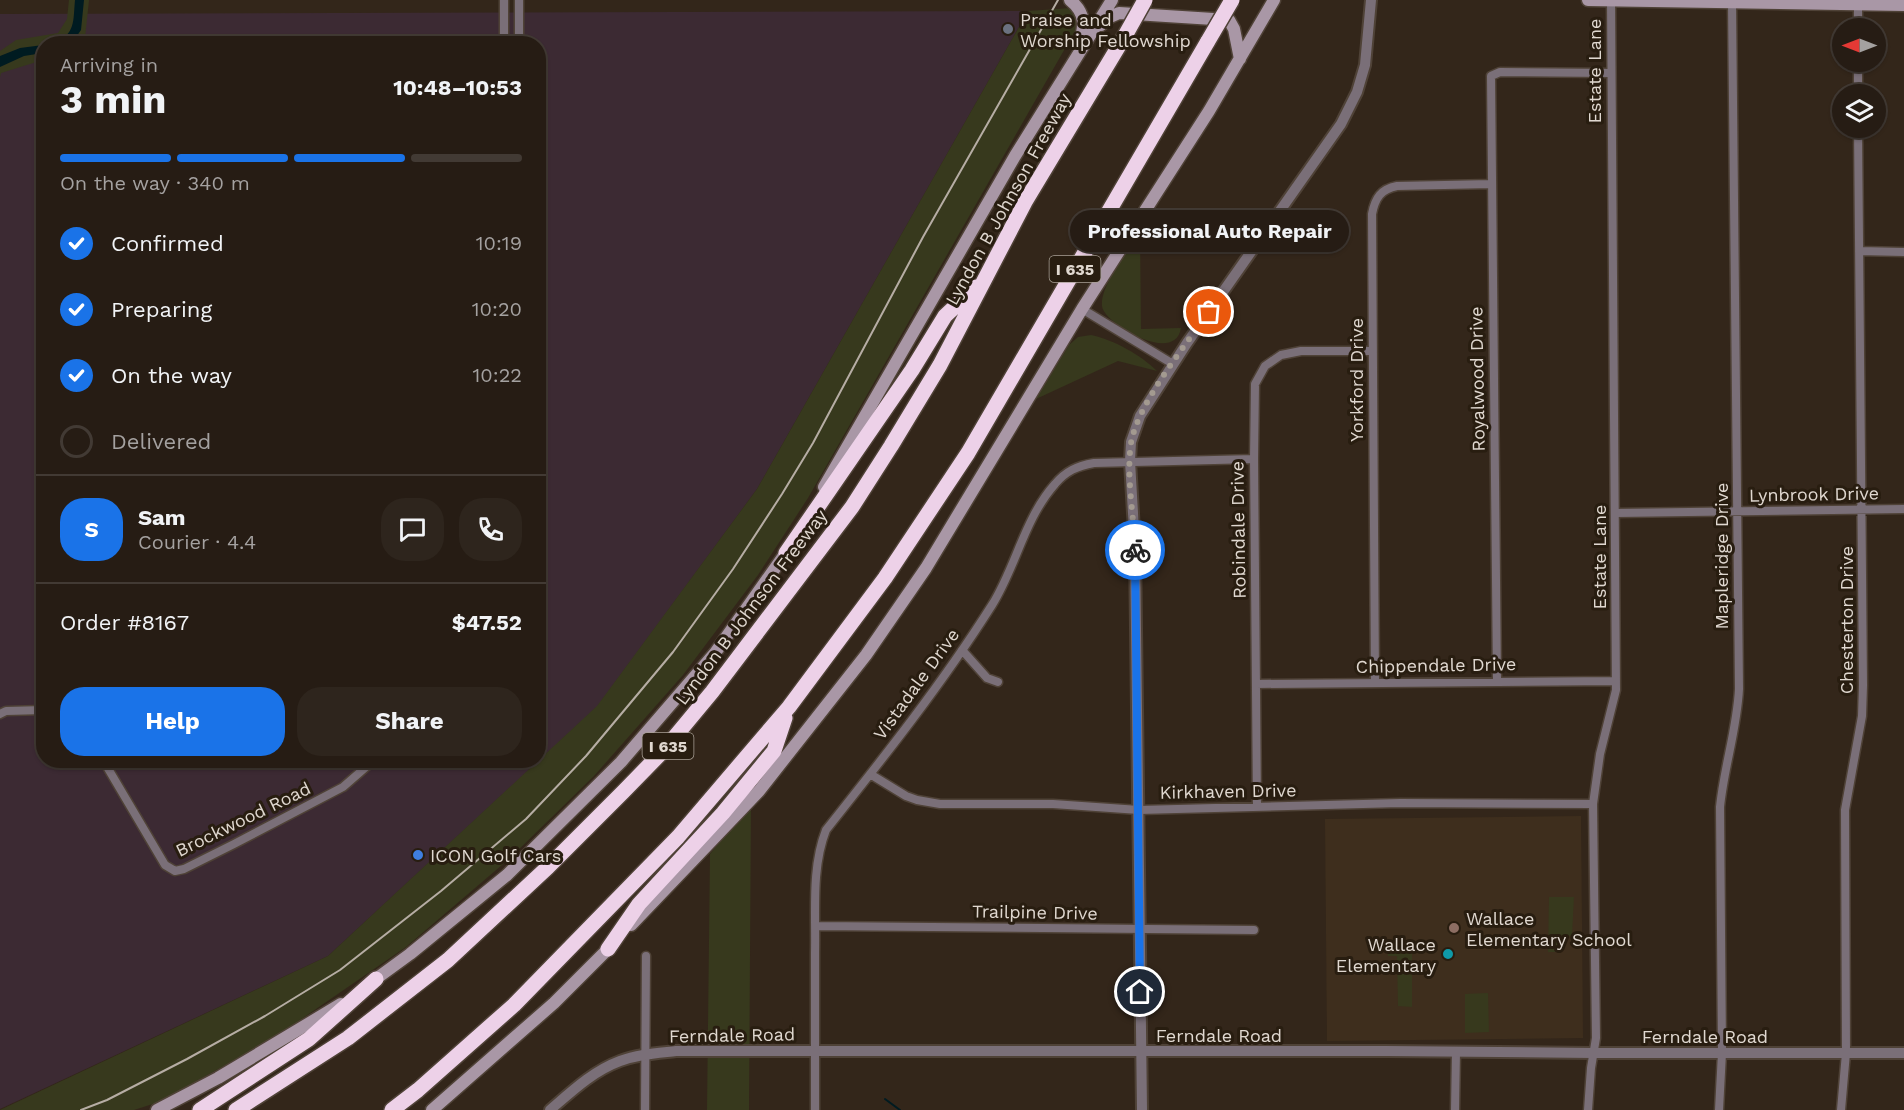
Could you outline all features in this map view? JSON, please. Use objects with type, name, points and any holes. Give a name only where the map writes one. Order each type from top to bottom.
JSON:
[{"type":"highway","name":"Lyndon B Johnson Freeway","points":[[237,1110],[348,1038],[448,960],[548,867],[663,751],[749,645],[852,507],[940,365],[1025,202],[1145,0]]},
{"type":"highway","name":"I 635","points":[[392,1110],[418,1090],[514,1005],[678,837],[789,707],[885,579],[968,453],[1232,0]]},
{"type":"highway","points":[[786,553],[912,370],[945,316],[985,279]]},
{"type":"highway","points":[[608,949],[639,904],[723,813],[774,751],[789,707]]},
{"type":"highway","points":[[200,1110],[309,1039],[376,979]]},
{"type":"main road","points":[[1070,0],[1082,13],[1084,20],[1073,64]]},
{"type":"main road","points":[[157,1110],[218,1078],[340,1004],[410,954],[507,875],[621,762],[715,653],[786,553],[1016,156],[1112,0]]},
{"type":"main road","points":[[432,1110],[554,1003],[759,791],[866,655],[926,568],[1082,309],[1240,59],[1274,0]]},
{"type":"main road","points":[[1588,0],[1858,2],[1904,5]]},
{"type":"main road","points":[[1089,37],[1110,17],[1119,13],[1229,20],[1234,29],[1240,59]]},
{"type":"street","points":[[504,0],[504,36]]},
{"type":"street","points":[[517,36],[519,0]]},
{"type":"street","points":[[1142,1110],[1135,548],[1131,442],[1140,416],[1173,364],[1316,163],[1350,109],[1365,65],[1371,0]]},
{"type":"street","name":"Estate Lane","points":[[1588,1110],[1596,1038],[1593,804],[1600,754],[1615,700],[1616,681],[1611,0]]},
{"type":"street","name":"Mapleridge Drive","points":[[1719,1110],[1722,1053],[1720,807],[1737,713],[1738,512],[1732,2]]},
{"type":"street","points":[[1858,2],[1858,18]]},
{"type":"street","name":"Royalwood Drive","points":[[1497,680],[1491,76],[1500,72],[1611,73]]},
{"type":"street","name":"Chesterton Drive","points":[[1841,1110],[1846,1053],[1845,810],[1846,794],[1862,716],[1858,138]]},
{"type":"street","name":"Yorkford Drive","points":[[1375,682],[1372,351],[1372,214],[1374,202],[1380,194],[1397,186],[1491,184]]},
{"type":"street","points":[[1859,251],[1904,252]]},
{"type":"street","points":[[1082,309],[1173,364]]},
{"type":"street","name":"Robindale Drive","points":[[1257,807],[1254,395],[1260,373],[1281,355],[1372,351]]},
{"type":"street","name":"Vistadale Drive","points":[[814,1110],[816,926],[820,845],[826,830],[962,650],[998,594],[1022,539],[1053,485],[1065,472],[1078,465],[1130,461],[1254,459]]},
{"type":"street","name":"Lynbrook Drive","points":[[1616,513],[1904,510]]},
{"type":"street","points":[[962,650],[987,678],[998,682]]},
{"type":"street","name":"Chippendale Drive","points":[[1256,684],[1497,680],[1616,681]]},
{"type":"street","points":[[2,711],[36,710]]},
{"type":"street","name":"Brockwood Road","points":[[108,768],[165,865],[175,871],[184,869],[234,844],[343,787],[365,768]]},
{"type":"street","name":"Kirkhaven Drive","points":[[870,774],[906,796],[929,803],[1053,804],[1139,810],[1400,803],[1593,804]]},
{"type":"street","name":"Trailpine Drive","points":[[816,926],[1254,930]]},
{"type":"street","points":[[645,1110],[646,956]]},
{"type":"street","name":"Ferndale Road","points":[[550,1110],[587,1079],[621,1060],[676,1051],[1904,1053]]},
{"type":"street","points":[[1455,1110],[1456,1051]]},
{"type":"shaded area","points":[[1028,11],[757,489],[597,707],[546,754],[546,36],[36,36],[36,768],[531,768],[328,956],[0,1109],[0,14]]},
{"type":"shaded area","name":"Wallace Elementary School","points":[[1581,816],[1583,1038],[1327,1041],[1325,819]]},
{"type":"green space","points":[[69,0],[89,0],[85,36],[40,36],[58,33],[67,19]]},
{"type":"green space","points":[[1071,8],[1077,15],[1075,31],[808,498],[758,575],[683,675],[594,776],[509,859],[406,947],[274,1038],[159,1102],[134,1110],[0,1110],[328,956],[530,768],[546,768],[546,753],[597,706],[757,489],[1028,11]]},
{"type":"green space","points":[[36,37],[36,62],[1,73],[0,77],[0,51],[16,40]]},
{"type":"green space","points":[[1140,233],[1141,329],[1181,328],[1176,339],[1166,343],[1140,338],[1126,330],[1105,313],[1102,306],[1110,278]]},
{"type":"green space","points":[[1091,335],[1109,340],[1127,349],[1157,371],[1118,361],[1036,399],[1069,345],[1078,337]]},
{"type":"green space","points":[[751,803],[749,1110],[707,1110],[710,854]]},
{"type":"green space","points":[[1549,897],[1574,897],[1572,936],[1560,937],[1559,952],[1548,952]]},
{"type":"green space","points":[[1388,946],[1412,946],[1412,1007],[1398,1006],[1397,956],[1388,956]]},
{"type":"green space","points":[[1488,993],[1489,1032],[1465,1033],[1465,994]]},
{"type":"water","points":[[75,0],[84,0],[81,30],[77,36],[65,36],[70,31]]},
{"type":"water","points":[[36,46],[36,54],[24,56],[0,67],[0,56],[20,48]]},
{"type":"waterway","points":[[885,1099],[900,1110]]},
{"type":"railway","points":[[81,1110],[107,1100],[187,1059],[265,1016],[340,970],[441,891],[526,819],[586,756],[673,652],[733,569],[782,494],[813,443],[923,237],[1058,0]]},
{"type":"way so far","points":[[1135,550],[1131,442],[1146,405],[1209,312]]},
{"type":"place","name":"Praise and Worship Fellowship","points":[[1008,29]]},
{"type":"place","name":"Professional Auto Repair","points":[[1209,312]]},
{"type":"place","name":"ICON Golf Cars","points":[[418,855]]},
{"type":"place","name":"Wallace Elementary School","points":[[1454,928]]},
{"type":"place","name":"Wallace Elementary","points":[[1448,954]]},
{"type":"route","points":[[1135,550],[1140,992]]}]
